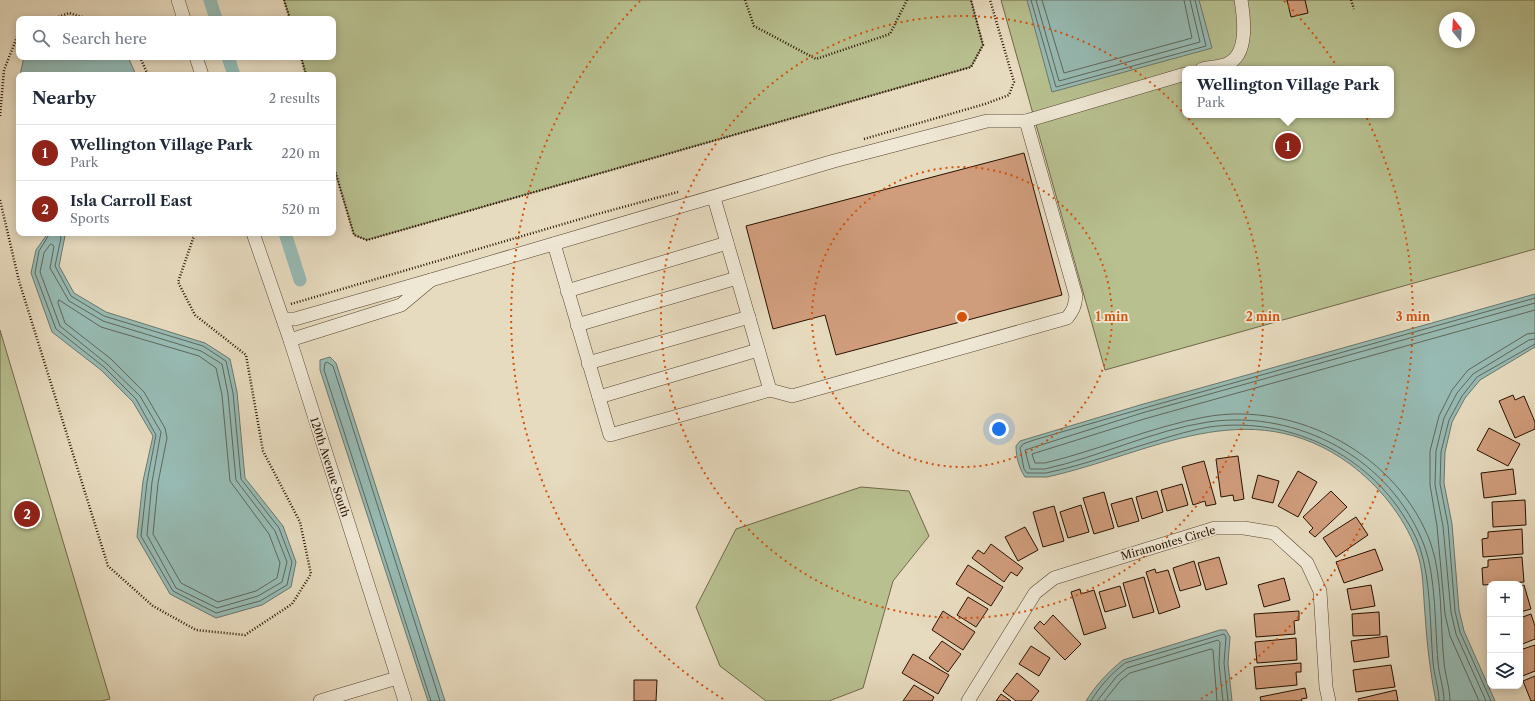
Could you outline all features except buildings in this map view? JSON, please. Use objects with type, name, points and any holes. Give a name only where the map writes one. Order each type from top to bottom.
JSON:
[{"type":"street","points":[[178,0],[183,16]]},
{"type":"street","points":[[1215,66],[1228,63],[1240,50],[1245,26],[1242,0]]},
{"type":"street","points":[[197,60],[201,72]]},
{"type":"street","points":[[283,319],[295,319],[714,198],[834,161],[987,121],[1026,121],[1182,75]]},
{"type":"street","points":[[554,244],[610,435],[770,390],[792,396],[1066,318],[1075,306],[1076,296],[1026,121]]},
{"type":"street","points":[[714,198],[770,390]]},
{"type":"street","name":"120th Avenue South","points":[[254,236],[290,340],[405,701]]},
{"type":"street","points":[[567,291],[727,243]]},
{"type":"street","points":[[577,325],[737,278]]},
{"type":"street","points":[[290,340],[401,305],[431,280]]},
{"type":"street","points":[[588,363],[748,317]]},
{"type":"street","points":[[599,397],[758,350]]},
{"type":"street","name":"Miramontes Circle","points":[[968,701],[1035,593],[1054,578],[1214,528],[1244,528],[1274,533],[1307,563],[1320,591],[1326,687],[1329,701]]},
{"type":"street","points":[[320,701],[397,678]]},
{"type":"path","points":[[284,0],[289,16]]},
{"type":"path","points":[[745,0],[754,26],[816,58],[890,34],[907,0]]},
{"type":"path","points":[[336,174],[354,235],[367,240],[970,67],[983,46],[971,0]]},
{"type":"path","points":[[857,141],[985,104],[1009,95],[1014,82],[990,0]]},
{"type":"path","points":[[1352,0],[1354,9]]},
{"type":"path","points":[[61,16],[69,13],[79,16]]},
{"type":"path","points":[[0,116],[4,70],[16,40]]},
{"type":"path","points":[[141,60],[147,72]]},
{"type":"path","points":[[302,60],[305,72]]},
{"type":"path","points":[[291,304],[594,215],[686,190]]},
{"type":"path","points":[[0,200],[19,281],[108,566],[153,606],[196,630],[245,635],[292,604],[311,574],[300,522],[263,451],[246,355],[196,316],[178,282],[195,236]]},
{"type":"green space","points":[[284,0],[971,0],[983,45],[971,67],[367,240],[354,235],[336,174],[336,72],[305,72],[302,60],[336,60],[336,16],[289,16]]},
{"type":"green space","points":[[1001,0],[1535,0],[1535,249],[1105,370]]},
{"type":"green space","points":[[0,330],[110,699],[101,701],[0,701]]},
{"type":"green space","points":[[861,487],[909,491],[929,536],[893,581],[863,688],[829,701],[766,701],[720,666],[696,607],[736,529]]},
{"type":"water","points":[[1027,0],[1199,0],[1212,48],[1052,92]]},
{"type":"water","points":[[23,60],[129,60],[135,72],[21,72]]},
{"type":"water","points":[[46,236],[65,236],[59,266],[74,293],[106,312],[205,343],[230,359],[237,392],[245,478],[283,526],[296,562],[291,587],[262,605],[216,618],[170,594],[137,537],[143,481],[153,436],[133,402],[101,370],[52,332],[31,273],[36,250]]},
{"type":"water","points":[[1535,294],[1535,347],[1480,380],[1465,398],[1452,422],[1445,452],[1444,483],[1452,524],[1459,610],[1464,631],[1487,683],[1487,689],[1490,689],[1495,701],[1436,701],[1428,647],[1422,573],[1419,557],[1411,536],[1389,502],[1371,482],[1350,464],[1312,442],[1274,432],[1237,430],[1199,434],[1162,443],[1086,467],[1047,477],[1025,477],[1023,474],[1017,458],[1016,446],[1020,441],[1140,405]]},
{"type":"water","points":[[330,357],[336,363],[445,701],[428,701],[320,370],[320,360]]},
{"type":"water","points":[[1220,630],[1226,630],[1230,637],[1228,663],[1232,701],[1086,701],[1112,669],[1123,660]]},
{"type":"waterway","points":[[210,0],[215,16]]},
{"type":"waterway","points":[[229,60],[233,72]]},
{"type":"waterway","points":[[286,236],[300,280]]},
{"type":"place","name":"Wellington Village Park","points":[[1288,146]]},
{"type":"place","name":"Isla Carroll East","points":[[27,514]]}]
